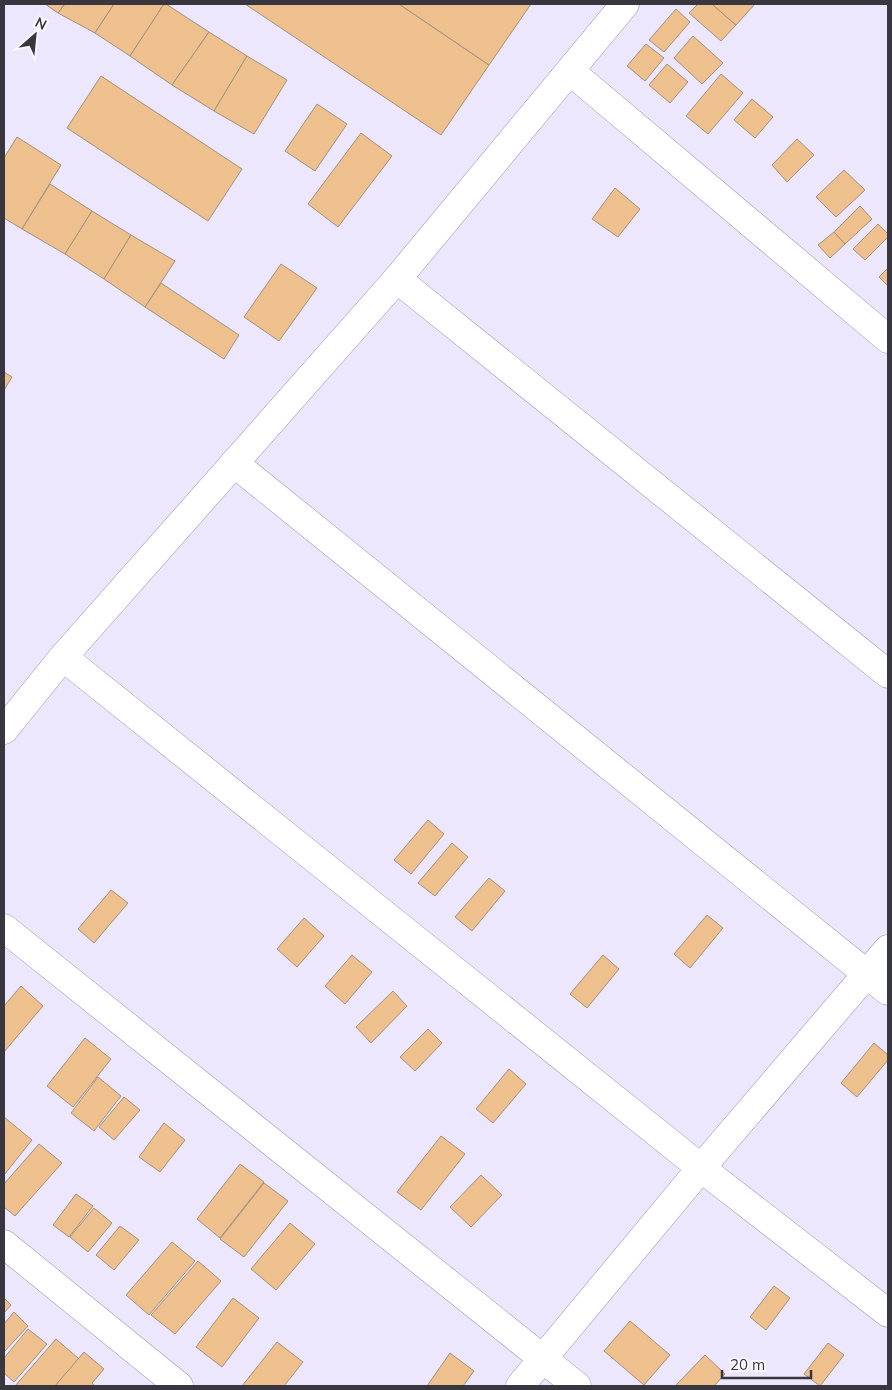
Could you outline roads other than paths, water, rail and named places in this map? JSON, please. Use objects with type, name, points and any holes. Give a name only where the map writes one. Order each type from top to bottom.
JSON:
[{"type":"street","points":[[4,730],[63,657],[397,279],[625,4]]},
{"type":"street","points":[[570,71],[888,339]]},
{"type":"street","points":[[397,279],[888,674]]},
{"type":"street","points":[[234,463],[888,992]]},
{"type":"street","points":[[63,657],[701,1168],[888,1313]]},
{"type":"street","points":[[4,928],[577,1386]]},
{"type":"street","points":[[520,1386],[701,1168],[868,975],[888,949]]},
{"type":"street","points":[[4,1244],[179,1386]]}]
